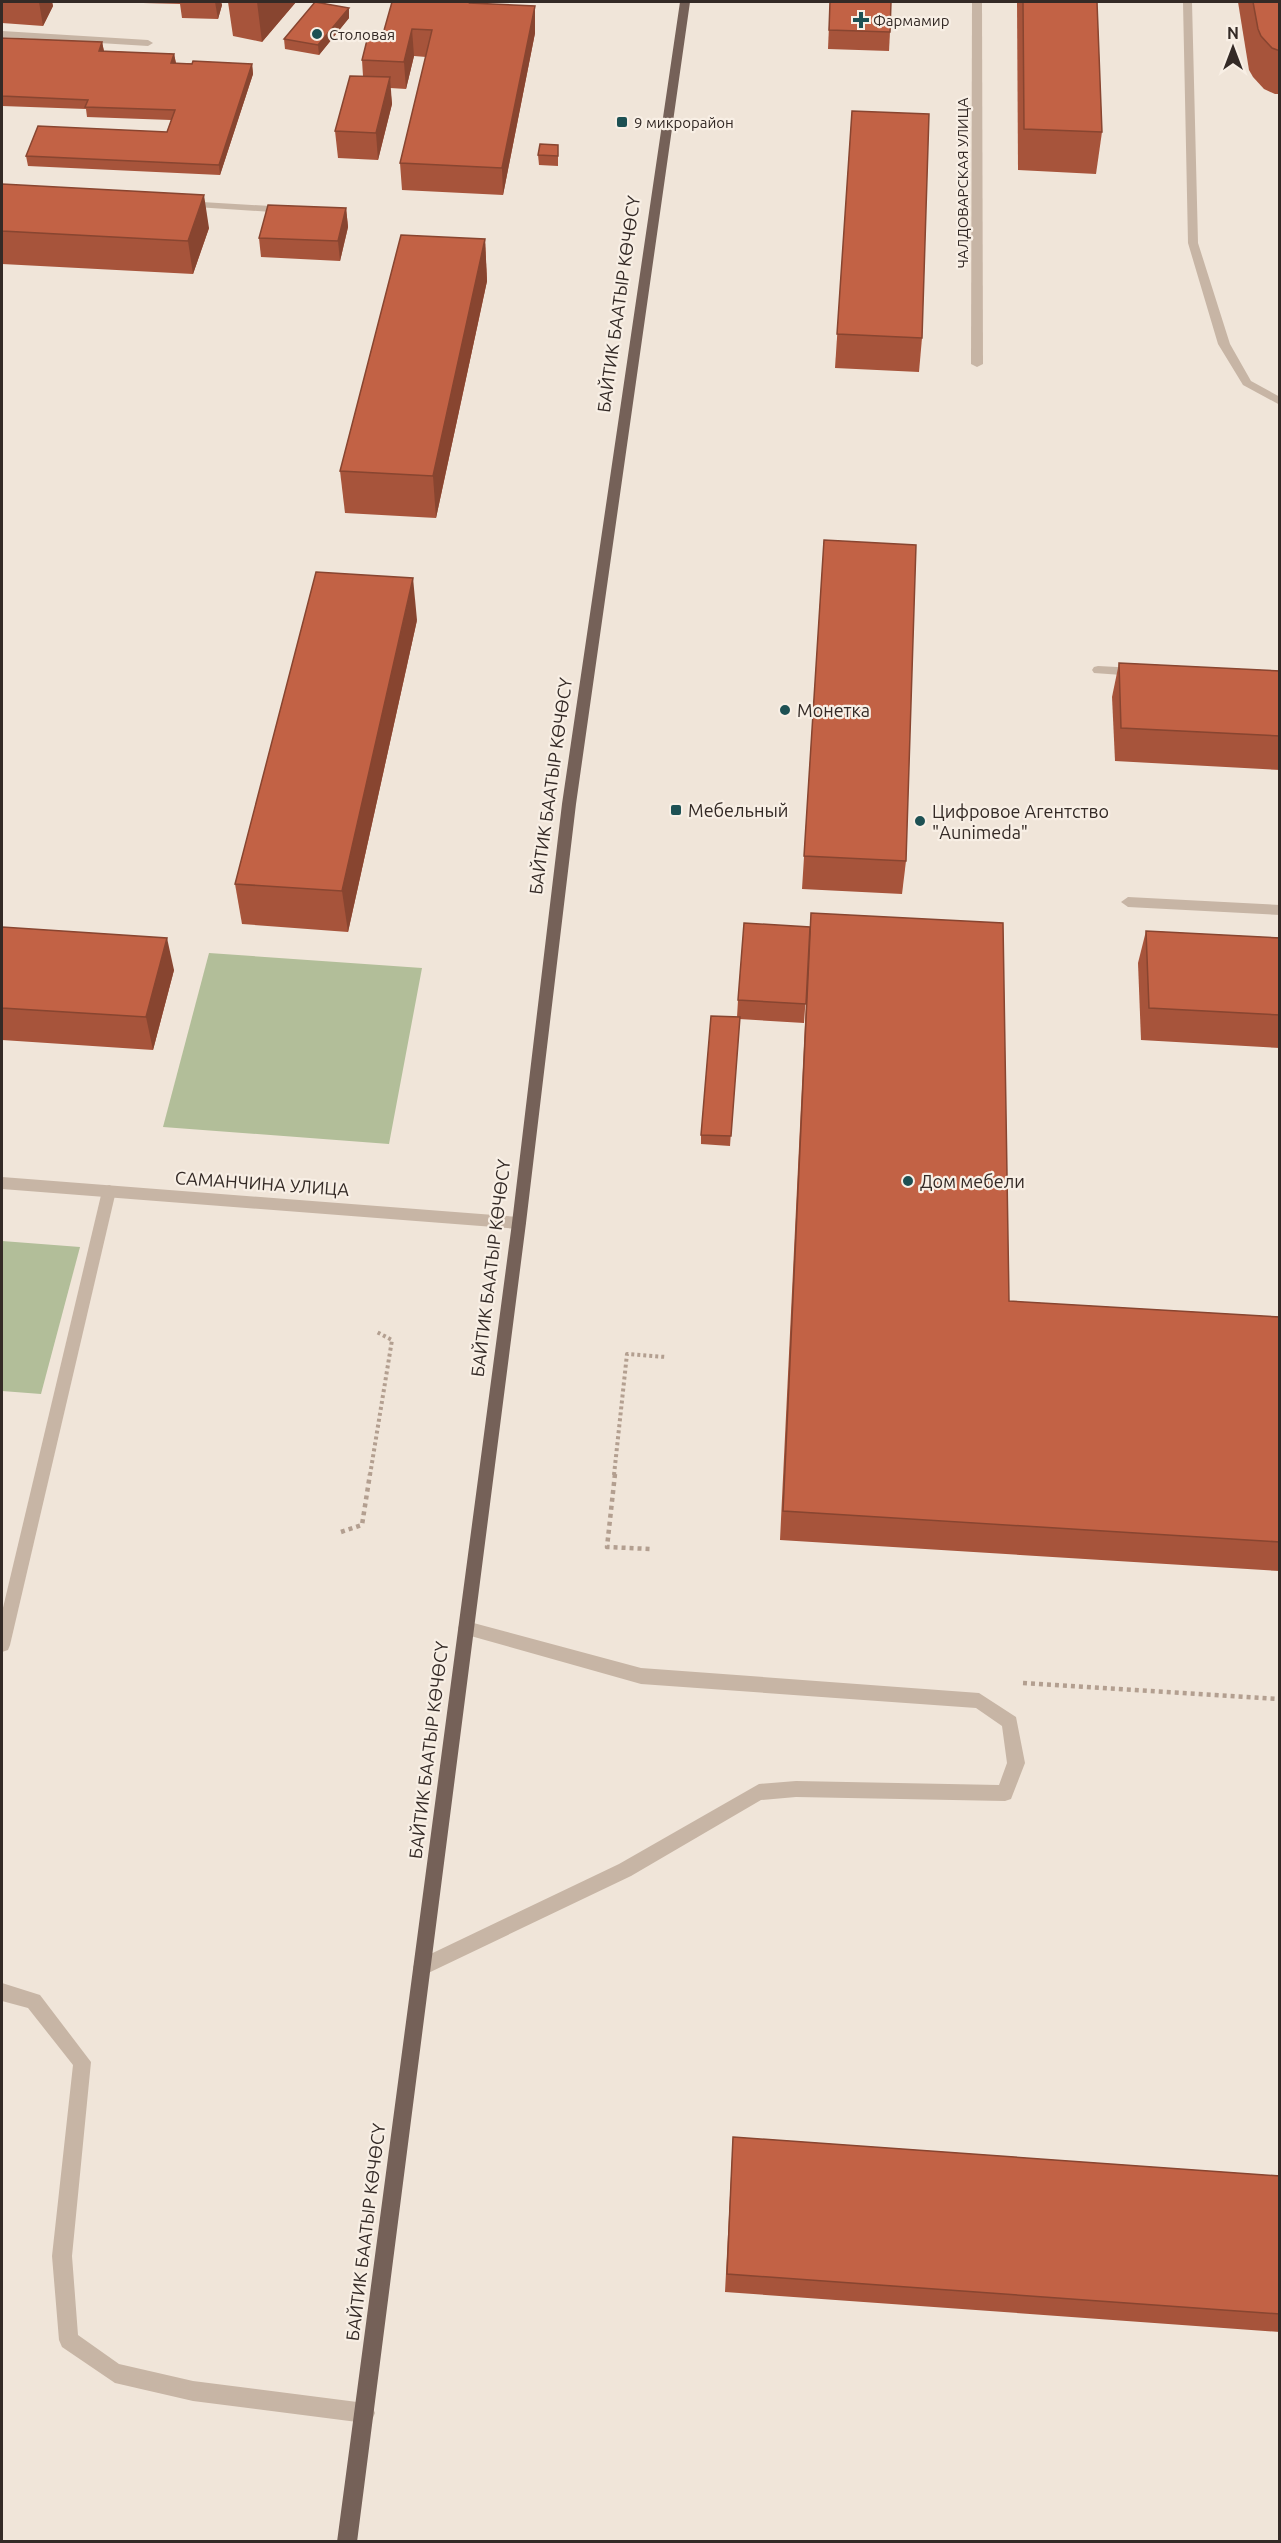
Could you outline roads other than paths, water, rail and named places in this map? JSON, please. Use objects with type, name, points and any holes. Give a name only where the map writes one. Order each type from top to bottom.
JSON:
[{"type":"main road","name":"БАЙТИК БААТЫР КӨЧӨСҮ","points":[[347,2541],[519,1223],[569,804],[685,2]]},
{"type":"street","name":"ЧАЛДОВАРСКАЯ УЛИЦА","points":[[977,2],[977,364]]},
{"type":"street","points":[[1187,2],[1193,243],[1224,344],[1247,383],[1280,402]]},
{"type":"street","points":[[2,34],[148,43]]},
{"type":"street","points":[[178,204],[296,210]]},
{"type":"street","points":[[1098,670],[1155,673]]},
{"type":"street","points":[[1128,902],[1280,910]]},
{"type":"street","name":"САМАНЧИНА УЛИЦА","points":[[2,1183],[519,1223]]},
{"type":"street","points":[[2,1645],[109,1191]]},
{"type":"street","points":[[422,1967],[625,1870],[759,1792],[796,1789],[1005,1793],[1016,1763],[1010,1722],[979,1701],[641,1676],[466,1628]]},
{"type":"street","points":[[2,1992],[34,2001],[82,2062],[62,2256],[69,2340],[115,2373],[193,2391],[365,2413]]},
{"type":"place","name":"Фармамир","points":[[861,20]]},
{"type":"place","name":"Столовая","points":[[317,34]]},
{"type":"place","name":"9 микрорайон","points":[[622,122]]},
{"type":"place","name":"Монетка","points":[[785,710]]},
{"type":"place","name":"Мебельный","points":[[676,810]]},
{"type":"place","name":"Цифровое Агентство \"Aunimeda\"","points":[[920,821]]},
{"type":"place","name":"Дом мебели","points":[[908,1181]]}]
